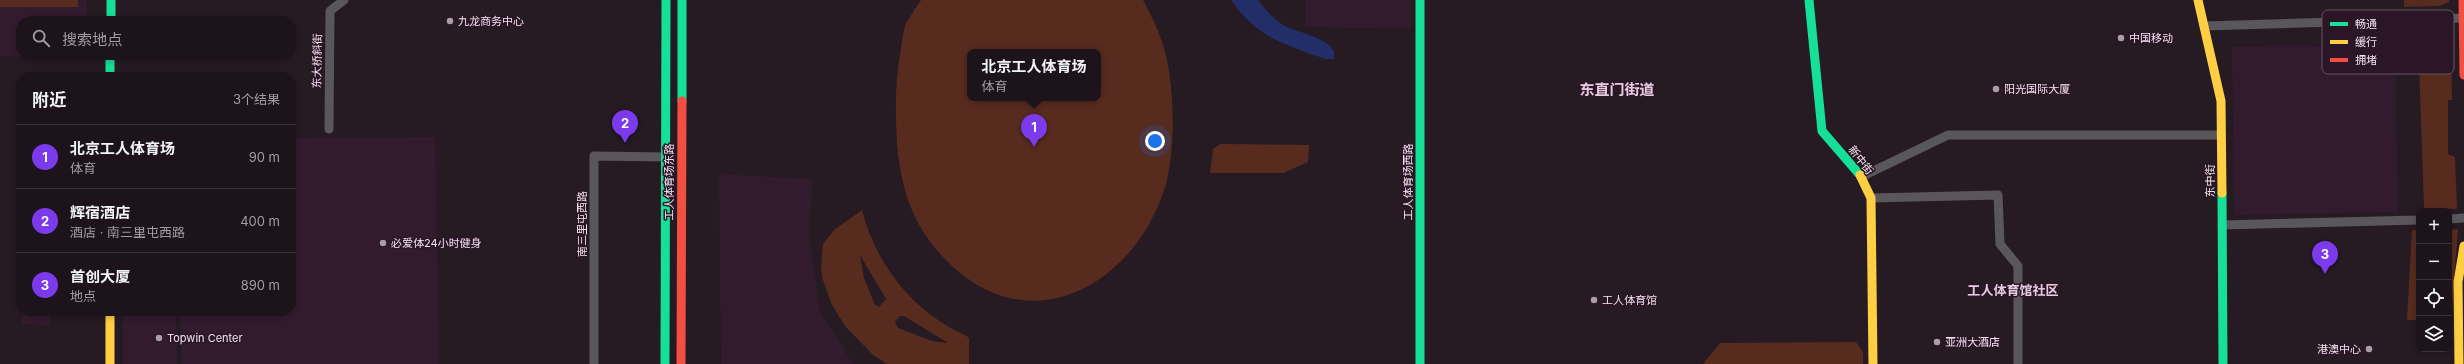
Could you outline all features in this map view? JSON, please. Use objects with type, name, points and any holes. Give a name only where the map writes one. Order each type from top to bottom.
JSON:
[{"type":"street","points":[[111,0],[111,16]]},
{"type":"street","name":"东大桥斜街","points":[[329,129],[330,11],[344,0]]},
{"type":"street","name":"工人体育场东路","points":[[666,0],[666,364]]},
{"type":"street","name":"工人体育场东路","points":[[681,364],[682,0]]},
{"type":"street","name":"工人体育场西路","points":[[1420,0],[1420,364]]},
{"type":"street","name":"新中街","points":[[1809,0],[1822,131],[1861,177],[1871,198],[1873,364]]},
{"type":"street","name":"东中街","points":[[2198,0],[2221,101],[2223,364]]},
{"type":"street","points":[[2463,0],[2464,75]]},
{"type":"street","points":[[2454,18],[2463,18]]},
{"type":"street","points":[[2204,26],[2322,22]]},
{"type":"street","points":[[110,60],[110,72]]},
{"type":"street","points":[[1861,177],[1948,134],[2221,135]]},
{"type":"street","name":"南三里屯西路","points":[[594,364],[594,156],[666,157]]},
{"type":"street","points":[[1871,198],[1998,196],[2000,244],[2018,266],[2018,364]]},
{"type":"street","points":[[2452,219],[2464,218]]},
{"type":"street","points":[[2222,225],[2416,220]]},
{"type":"street","points":[[2459,364],[2458,282],[2464,246]]},
{"type":"street","points":[[110,316],[110,364]]},
{"type":"shaded area","points":[[0,0],[87,0],[87,16],[16,16],[16,56],[0,56]]},
{"type":"shaded area","points":[[0,0],[78,0],[78,7],[0,7]]},
{"type":"shaded area","points":[[921,0],[1143,0],[1163,44],[1167,60],[1172,93],[1172,149],[1166,184],[1161,199],[1145,231],[1124,258],[1100,279],[1072,294],[1042,300],[1012,299],[981,287],[951,265],[938,252],[919,224],[912,209],[906,194],[899,161],[896,131],[897,84],[903,34],[905,26]]},
{"type":"shaded area","points":[[1305,0],[1411,0],[1411,29],[1305,27]]},
{"type":"shaded area","points":[[2404,0],[2449,0],[2449,2],[2440,6],[2404,7]]},
{"type":"shaded area","points":[[2322,46],[2322,74],[2396,74],[2398,212],[2234,215],[2232,47]]},
{"type":"shaded area","points":[[2419,74],[2452,74],[2452,100],[2448,100],[2448,154],[2455,157],[2457,209],[2424,208]]},
{"type":"shaded area","points":[[435,137],[439,364],[181,364],[180,316],[296,316],[296,138]]},
{"type":"shaded area","points":[[1220,144],[1309,145],[1308,162],[1283,173],[1210,173],[1213,149]]},
{"type":"shaded area","points":[[719,174],[813,179],[809,232],[819,309],[853,364],[721,364]]},
{"type":"shaded area","points":[[862,210],[868,230],[877,250],[887,268],[900,285],[914,301],[930,314],[967,336],[969,339],[969,364],[887,364],[873,355],[845,326],[832,305],[823,280],[821,269],[823,244],[834,230]],"holes":[[[860,255],[886,299],[879,307],[875,305],[864,278]],[[900,316],[904,316],[948,343],[932,341],[898,328],[895,322]]]},
{"type":"shaded area","points":[[2458,229],[2452,307],[2452,244],[2452,230]]},
{"type":"shaded area","points":[[2412,230],[2416,230],[2416,320],[2407,320]]},
{"type":"shaded area","points":[[22,316],[50,316],[50,325],[22,324]]},
{"type":"shaded area","points":[[123,316],[176,316],[177,364],[123,364]]},
{"type":"shaded area","points":[[1856,342],[1863,352],[1863,364],[1703,364],[1720,343]]},
{"type":"water","points":[[1231,0],[1258,0],[1281,24],[1325,42],[1334,51],[1334,59],[1325,59],[1296,49],[1272,38],[1251,23]]},
{"type":"traffic: fast","points":[[111,0],[111,16]]},
{"type":"traffic: fast","points":[[665,364],[666,0]]},
{"type":"traffic: fast","points":[[682,0],[682,101]]},
{"type":"traffic: fast","points":[[1420,0],[1420,364]]},
{"type":"traffic: fast","points":[[1809,0],[1822,131],[1860,175]]},
{"type":"traffic: fast","points":[[110,60],[110,72]]},
{"type":"traffic: fast","points":[[2222,193],[2223,364]]},
{"type":"traffic: slow","points":[[2198,0],[2221,101],[2222,193]]},
{"type":"traffic: slow","points":[[1860,175],[1871,198],[1873,364]]},
{"type":"traffic: slow","points":[[2459,364],[2458,282],[2464,246]]},
{"type":"traffic: slow","points":[[110,316],[110,364]]},
{"type":"traffic: jam","points":[[2463,0],[2464,75]]},
{"type":"traffic: jam","points":[[681,364],[682,101]]},
{"type":"place","name":"九龙商务中心","points":[[450,21]]},
{"type":"place","name":"中国移动","points":[[2121,38]]},
{"type":"place","name":"阳光国际大厦","points":[[1996,89]]},
{"type":"place","name":"辉宿酒店","points":[[625,143]]},
{"type":"place","name":"北京工人体育场","points":[[1034,147]]},
{"type":"place","name":"必爱体24小时健身","points":[[383,243]]},
{"type":"place","name":"首创大厦","points":[[2325,274]]},
{"type":"place","name":"工人体育馆","points":[[1594,300]]},
{"type":"place","name":"Topwin Center","points":[[159,338]]},
{"type":"place","name":"亚洲大酒店","points":[[1937,342]]},
{"type":"place","name":"港澳中心","points":[[2369,349]]},
{"type":"district","name":"东直门街道","points":[[1617,90]]},
{"type":"district","name":"工人体育馆社区","points":[[2013,290]]}]
